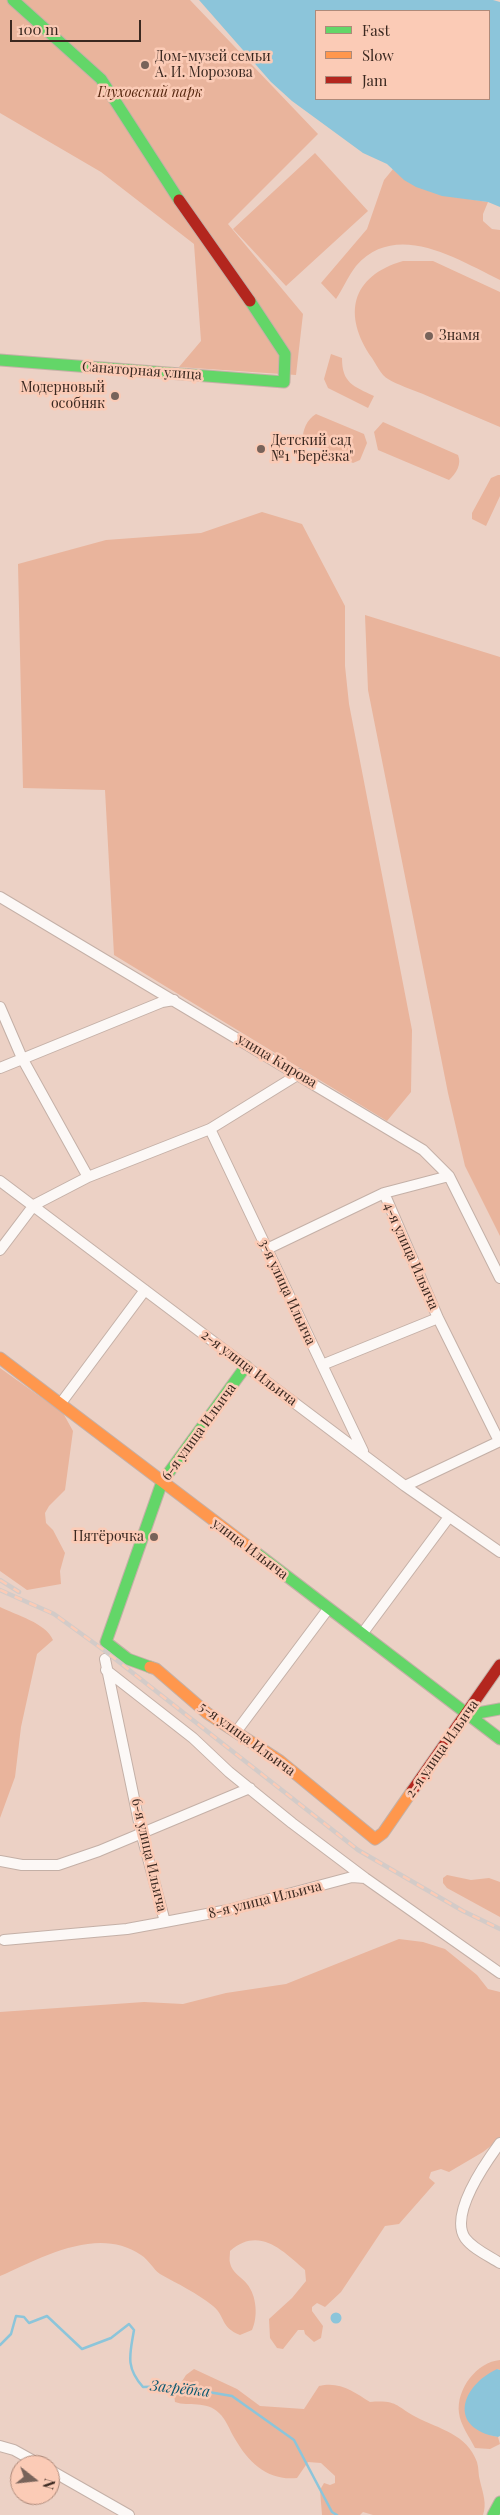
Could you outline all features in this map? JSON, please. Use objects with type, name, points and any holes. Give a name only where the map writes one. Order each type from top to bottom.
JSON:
[{"type":"street","name":"Санаторная улица","points":[[0,360],[284,382],[285,354],[261,314],[233,279],[177,198],[101,79],[13,0]]},
{"type":"street","name":"улица Кирова","points":[[0,897],[424,1150],[449,1176],[500,1278]]},
{"type":"street","points":[[0,1068],[162,1002],[174,1000]]},
{"type":"street","points":[[0,1007],[22,1058],[88,1178]]},
{"type":"street","points":[[0,1250],[34,1205],[88,1178],[210,1129],[299,1074]]},
{"type":"street","name":"3-я улица Ильича","points":[[210,1129],[365,1454]]},
{"type":"street","name":"4-я улица Ильича","points":[[267,1249],[384,1193],[449,1176]]},
{"type":"street","name":"2-я улица Ильича","points":[[0,1181],[405,1486],[500,1552]]},
{"type":"street","name":"4-я улица Ильича","points":[[384,1193],[438,1318],[500,1441],[405,1486]]},
{"type":"street","points":[[62,1403],[145,1290]]},
{"type":"street","name":"4-я улица Ильича","points":[[322,1365],[438,1318]]},
{"type":"street","name":"улица Ильича","points":[[0,1358],[62,1403],[162,1482],[500,1739]]},
{"type":"street","name":"6-я улица Ильича","points":[[106,1642],[162,1482],[246,1366]]},
{"type":"street","points":[[362,1634],[449,1517]]},
{"type":"street","points":[[236,1732],[328,1609]]},
{"type":"street","name":"5-я улица Ильича","points":[[106,1642],[128,1660],[156,1668],[207,1713],[280,1761],[375,1838],[384,1833]]},
{"type":"street","name":"6-я улица Ильича","points":[[4,1940],[127,1929],[165,1922],[141,1832],[124,1740],[106,1670],[105,1659]]},
{"type":"street","name":"2-я улица Ильича","points":[[384,1833],[500,1665]]},
{"type":"street","points":[[106,1670],[193,1738],[250,1788],[365,1878],[500,1973]]},
{"type":"street","points":[[467,1715],[500,1709]]},
{"type":"street","points":[[0,1861],[22,1865],[58,1865],[99,1851],[250,1788]]},
{"type":"street","name":"8-я улица Ильича","points":[[165,1922],[228,1910],[352,1877],[365,1878]]},
{"type":"street","points":[[500,2143],[470,2192],[462,2216],[461,2230],[466,2239],[476,2248],[500,2263]]},
{"type":"street","points":[[0,2446],[23,2455]]},
{"type":"street","points":[[60,2476],[129,2515]]},
{"type":"street","points":[[493,2515],[500,2502]]},
{"type":"green space","name":"Глуховский парк","points":[[0,0],[190,0],[318,134],[228,224],[303,314],[296,375],[179,367],[201,341],[194,244],[101,172],[0,113]]},
{"type":"green space","points":[[315,153],[368,211],[286,286],[233,229]]},
{"type":"green space","points":[[393,169],[403,178],[426,189],[450,196],[488,202],[483,214],[483,221],[492,229],[500,230],[500,280],[465,262],[427,248],[408,245],[389,246],[372,253],[356,266],[336,299],[321,283],[367,229],[384,180]]},
{"type":"green space","name":"Знамя","points":[[403,261],[433,261],[500,292],[500,427],[388,379],[383,375],[363,342],[357,327],[355,312],[357,299],[362,287],[372,276]]},
{"type":"green space","points":[[331,354],[342,358],[344,373],[350,383],[374,396],[368,408],[328,388],[324,379]]},
{"type":"green space","points":[[316,414],[364,434],[367,443],[360,460],[353,463],[303,440],[306,426]]},
{"type":"green space","points":[[383,422],[458,455],[459,465],[454,475],[449,480],[378,450],[374,432]]},
{"type":"green space","points":[[500,475],[500,496],[486,526],[472,519],[472,513],[491,478]]},
{"type":"green space","points":[[262,512],[302,524],[345,606],[345,666],[349,704],[412,1030],[411,1092],[387,1121],[114,955],[105,790],[23,788],[18,564],[106,540],[201,533]]},
{"type":"green space","points":[[365,615],[500,657],[500,1236],[465,1166],[448,1093],[368,690]]},
{"type":"green space","points":[[0,1368],[63,1413],[73,1431],[65,1490],[49,1506],[45,1513],[46,1523],[53,1530],[65,1553],[60,1571],[61,1584],[27,1590],[0,1571]]},
{"type":"green space","points":[[0,1607],[37,1624],[53,1640],[37,1654],[21,1727],[15,1777],[0,1818]]},
{"type":"green space","points":[[447,1875],[471,1880],[489,1878],[500,1882],[500,1917],[447,1888],[443,1883],[443,1878]]},
{"type":"green space","points":[[399,1939],[423,1942],[445,1949],[477,1975],[488,1989],[500,1992],[500,2139],[483,2152],[449,2172],[441,2169],[431,2172],[429,2178],[435,2183],[399,2224],[385,2226],[341,2292],[325,2307],[317,2303],[312,2307],[312,2311],[323,2326],[321,2338],[314,2342],[305,2334],[304,2330],[298,2330],[283,2349],[277,2348],[270,2338],[269,2319],[292,2298],[306,2281],[305,2270],[279,2249],[260,2241],[241,2244],[230,2251],[231,2266],[245,2281],[255,2300],[255,2319],[252,2330],[240,2335],[229,2329],[217,2310],[207,2301],[160,2274],[144,2257],[124,2247],[107,2243],[88,2244],[70,2248],[33,2261],[0,2276],[0,2012],[144,2002],[183,2004],[226,1993],[286,1984]]},
{"type":"green space","points":[[500,2360],[500,2370],[497,2369],[490,2435],[498,2437],[500,2444],[490,2449],[475,2448],[460,2417],[459,2404],[461,2395],[476,2371],[483,2366]]},
{"type":"green space","points":[[194,2369],[237,2389],[260,2406],[304,2409],[319,2386],[327,2385],[346,2388],[370,2402],[386,2402],[396,2405],[451,2434],[466,2445],[478,2464],[479,2479],[485,2502],[483,2515],[373,2515],[363,2512],[360,2515],[322,2515],[320,2490],[324,2483],[330,2485],[335,2483],[335,2476],[321,2463],[308,2462],[297,2478],[277,2477],[260,2469],[253,2463],[240,2448],[224,2418],[214,2409],[209,2406],[175,2402],[174,2394],[186,2375]]},
{"type":"water","points":[[199,0],[493,0],[500,2],[500,207],[488,202],[442,196],[416,187],[404,180],[387,164],[363,153],[292,101],[271,82]]},
{"type":"water","points":[[336,2312],[342,2318],[336,2324],[330,2318]]},
{"type":"water","points":[[497,2369],[500,2370],[500,2436],[498,2437],[482,2432],[471,2425],[466,2416],[465,2406],[468,2396],[475,2386],[485,2376]]},
{"type":"waterway","name":"Загрёбка","points":[[0,2345],[11,2334],[16,2316],[24,2317],[29,2323],[47,2316],[82,2349],[111,2338],[129,2324],[134,2330],[130,2353],[131,2367],[137,2380],[143,2387],[173,2386],[232,2396],[294,2440],[332,2512],[337,2515]]},
{"type":"railway","points":[[0,1580],[19,1592]]},
{"type":"railway","points":[[0,1590],[54,1614],[105,1651],[358,1850],[463,1911],[500,1929]]},
{"type":"traffic: fast","points":[[13,0],[101,79],[179,200]]},
{"type":"traffic: fast","points":[[0,360],[284,382],[285,354],[250,301]]},
{"type":"traffic: fast","points":[[150,1667],[128,1659],[106,1642],[162,1482],[246,1366]]},
{"type":"traffic: fast","points":[[250,1548],[500,1739]]},
{"type":"traffic: fast","points":[[467,1715],[500,1709]]},
{"type":"traffic: fast","points":[[493,2515],[500,2502]]},
{"type":"traffic: slow","points":[[0,1358],[250,1548]]},
{"type":"traffic: slow","points":[[150,1667],[156,1669],[207,1713],[280,1761],[375,1839],[383,1833],[412,1791]]},
{"type":"traffic: jam","points":[[179,200],[250,301]]},
{"type":"traffic: jam","points":[[412,1791],[500,1665]]},
{"type":"place","name":"Дом-музей семьи А. И. Морозова","points":[[145,65]]},
{"type":"place","name":"Знамя","points":[[429,336]]},
{"type":"place","name":"Модерновый особняк","points":[[115,396]]},
{"type":"place","name":"Детский сад №1 \"Берёзка\"","points":[[261,449]]},
{"type":"place","name":"Пятёрочка","points":[[154,1537]]}]
